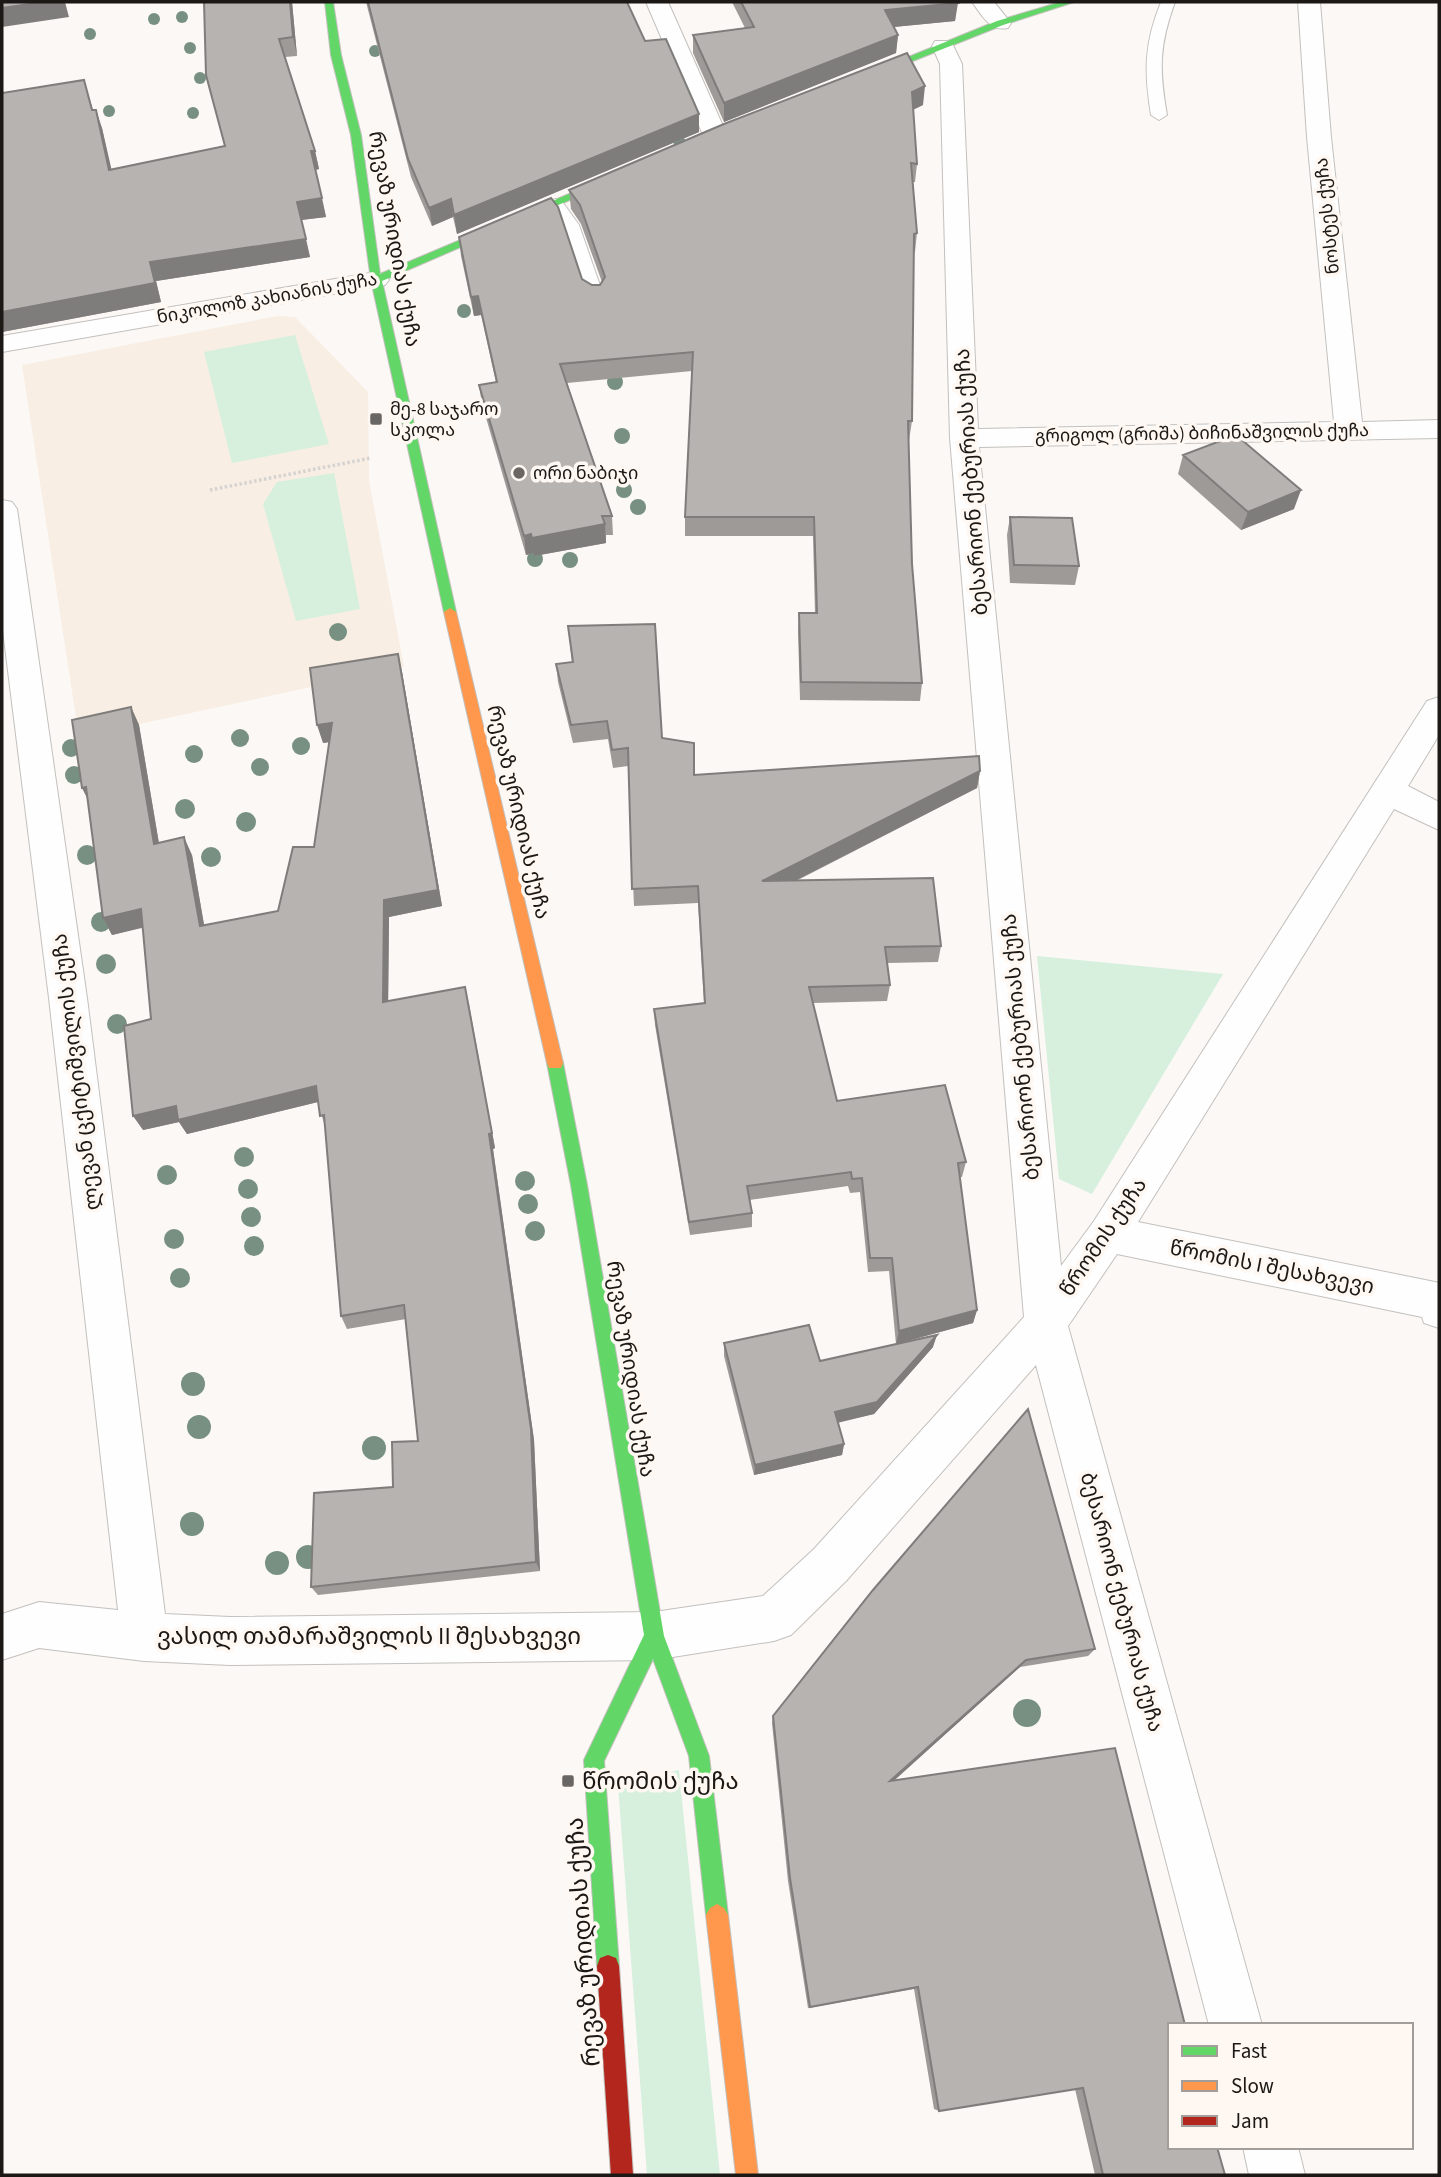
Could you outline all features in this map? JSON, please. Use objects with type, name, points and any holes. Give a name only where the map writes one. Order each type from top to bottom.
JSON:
[{"type":"street","name":"რევაზ ურიდიას ქუჩა","points":[[329,2],[336,55],[356,135],[376,280],[493,803],[545,1012],[579,1185],[654,1636],[699,1756],[747,2175]]},
{"type":"street","points":[[657,2],[715,135]]},
{"type":"street","points":[[982,2],[1000,23]]},
{"type":"street","points":[[842,85],[1000,23],[1070,2]]},
{"type":"street","name":"ნოსტეს ქუჩა","points":[[1309,2],[1319,137],[1349,430]]},
{"type":"street","name":"ბესარიონ ქებურიას ქუჩა","points":[[943,46],[951,64],[964,438],[1046,1322],[1235,2023]]},
{"type":"street","name":"ნიკოლოზ კახიანის ქუჩა","points":[[2,344],[376,280],[629,172]]},
{"type":"street","name":"გრიგოლ (გრიშა) ბიჩინაშვილის ქუჩა","points":[[964,438],[1439,429]]},
{"type":"street","name":"ლევან ცქიტიშვილის ქუჩა","points":[[2,509],[69,1012],[144,1637]]},
{"type":"street","name":"წრომის ქუჩა","points":[[654,1636],[774,1618],[830,1565],[1046,1322],[1108,1234],[1439,709]]},
{"type":"street","points":[[1386,790],[1439,817]]},
{"type":"street","name":"წრომის I შესახვევი","points":[[1108,1234],[1437,1305]]},
{"type":"street","name":"ვასილ თამარაშვილის II შესახვევი","points":[[2,1637],[39,1625],[144,1637],[230,1641],[654,1636]]},
{"type":"street","name":"რევაზ ურიდიას ქუჩა","points":[[622,2175],[594,1760],[654,1636]]},
{"type":"street","points":[[1270,2149],[1277,2175]]},
{"type":"lane","points":[[1159,115],[1153,79],[1156,33],[1168,2]]},
{"type":"lane","points":[[555,204],[570,225],[594,297]]},
{"type":"path","points":[[211,490],[378,456]]},
{"type":"shaded area","points":[[278,316],[295,317],[368,392],[369,481],[404,667],[79,737],[22,365]]},
{"type":"green space","points":[[295,335],[329,444],[232,463],[204,352]]},
{"type":"green space","points":[[334,473],[360,609],[296,621],[263,504],[277,482]]},
{"type":"green space","points":[[1037,956],[1223,974],[1092,1194],[1059,1179]]},
{"type":"green space","points":[[679,1770],[720,2175],[647,2175],[618,1785]]},
{"type":"building","points":[[2,2],[44,2],[2,8]]},
{"type":"building","points":[[204,2],[290,2],[293,37],[279,39],[315,151],[311,151],[322,198],[297,202],[306,239],[150,262],[155,283],[2,312],[2,93],[84,80],[92,110],[96,110],[109,170],[225,146],[206,75]]},
{"type":"building","points":[[368,2],[627,2],[645,41],[666,39],[699,114],[454,215],[451,199],[429,208],[408,159]]},
{"type":"building","points":[[741,2],[958,3],[885,10],[898,35],[724,103],[693,35],[754,27]]},
{"type":"building","points":[[907,53],[925,86],[912,92],[917,164],[911,163],[917,233],[914,234],[912,421],[908,421],[912,564],[922,683],[801,682],[799,613],[817,613],[814,517],[685,517],[693,352],[560,364],[612,516],[602,516],[605,524],[532,538],[531,534],[524,536],[479,385],[497,382],[478,296],[471,297],[459,237],[551,198],[558,207],[582,279],[592,285],[600,285],[605,277],[580,205],[569,190],[724,124]]},
{"type":"building","points":[[1236,435],[1301,490],[1248,512],[1183,455]]},
{"type":"building","points":[[1010,517],[1072,518],[1079,566],[1014,565]]},
{"type":"building","points":[[655,624],[662,738],[694,743],[694,775],[979,756],[980,771],[762,881],[933,878],[941,946],[885,947],[890,985],[809,987],[837,1101],[945,1085],[966,1162],[958,1163],[977,1310],[899,1331],[892,1258],[870,1258],[862,1178],[852,1179],[851,1172],[747,1186],[752,1213],[689,1222],[654,1009],[705,1003],[698,886],[632,889],[628,748],[612,750],[607,721],[571,725],[556,664],[573,662],[568,626]]},
{"type":"building","points":[[398,654],[438,890],[384,900],[383,1002],[465,987],[492,1133],[489,1134],[531,1429],[536,1562],[311,1587],[314,1493],[393,1487],[392,1442],[418,1441],[404,1305],[341,1316],[324,1115],[320,1116],[316,1086],[178,1120],[176,1106],[133,1116],[124,1026],[151,1019],[141,909],[103,918],[86,787],[82,788],[72,720],[131,707],[154,844],[184,837],[200,926],[278,911],[293,847],[314,847],[332,723],[317,725],[310,668]]},
{"type":"building","points":[[809,1325],[820,1361],[937,1335],[877,1402],[835,1412],[844,1444],[755,1465],[724,1343]]},
{"type":"building","points":[[1028,1409],[1095,1649],[1026,1660],[890,1781],[1115,1748],[1184,2023],[1168,2023],[1168,2149],[1218,2149],[1225,2175],[1103,2175],[1083,2088],[939,2111],[918,1987],[810,2007],[790,1878],[773,1716],[873,1590]]},
{"type":"traffic: fast","points":[[329,2],[336,55],[356,135],[376,280],[450,612]]},
{"type":"traffic: fast","points":[[862,78],[1000,23],[1070,2]]},
{"type":"traffic: fast","points":[[376,280],[618,177]]},
{"type":"traffic: fast","points":[[555,1063],[579,1185],[654,1636],[699,1756],[717,1915]]},
{"type":"traffic: fast","points":[[608,1966],[594,1760],[654,1636]]},
{"type":"traffic: slow","points":[[450,612],[555,1063]]},
{"type":"traffic: slow","points":[[717,1915],[747,2175]]},
{"type":"traffic: jam","points":[[608,1966],[622,2175]]},
{"type":"place","name":"მე-8 საჯარო სკოლა","points":[[376,419]]},
{"type":"place","name":"ორი ნაბიჯი","points":[[519,473]]},
{"type":"place","name":"წრომის ქუჩა","points":[[568,1781]]}]
